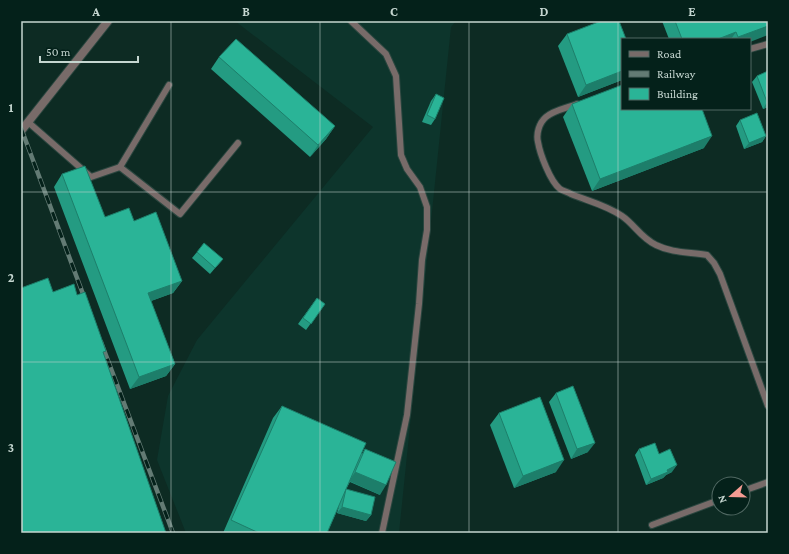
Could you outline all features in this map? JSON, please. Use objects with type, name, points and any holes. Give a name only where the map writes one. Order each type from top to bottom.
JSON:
[{"type":"street","points":[[21,131],[108,21]]},
{"type":"lane","points":[[351,21],[386,54],[396,76],[401,155],[406,169],[420,187],[427,207],[427,230],[422,260],[419,304],[407,415],[382,533]]},
{"type":"lane","points":[[751,50],[768,44]]},
{"type":"lane","points":[[28,122],[91,177],[120,167],[169,85]]},
{"type":"lane","points":[[584,102],[555,112],[545,118],[538,128],[537,141],[552,178],[560,189],[586,200],[603,205],[622,216],[638,232],[656,245],[671,251],[707,256],[714,263],[720,274],[768,406]]},
{"type":"lane","points":[[120,167],[180,214],[238,143]]},
{"type":"lane","points":[[751,488],[768,482]]},
{"type":"lane","points":[[652,525],[711,503]]},
{"type":"shaded area","points":[[235,21],[456,21],[451,27],[399,533],[186,533],[157,460],[168,396],[197,340],[373,127]]},
{"type":"building","points":[[601,21],[619,21],[626,38],[621,38],[621,71],[586,85],[567,34]]},
{"type":"building","points":[[675,21],[768,21],[768,26],[738,37],[736,32],[721,38],[682,38]]},
{"type":"building","points":[[236,39],[335,126],[318,145],[219,57]]},
{"type":"building","points":[[768,71],[768,102],[767,102],[757,76]]},
{"type":"building","points":[[621,85],[621,110],[702,110],[712,136],[600,179],[572,104]]},
{"type":"building","points":[[436,94],[444,98],[435,119],[427,115]]},
{"type":"building","points":[[757,113],[766,136],[749,143],[740,120]]},
{"type":"building","points":[[85,166],[105,217],[129,208],[134,221],[156,212],[182,281],[148,293],[175,364],[139,377],[62,174]]},
{"type":"building","points":[[204,243],[223,259],[215,268],[197,252]]},
{"type":"building","points":[[48,278],[53,292],[74,284],[77,295],[85,292],[106,351],[103,352],[166,533],[21,533],[21,288]]},
{"type":"building","points":[[317,298],[325,304],[311,324],[303,318]]},
{"type":"building","points":[[573,386],[595,443],[577,449],[556,393]]},
{"type":"building","points":[[540,397],[564,460],[523,476],[499,413]]},
{"type":"building","points":[[282,406],[366,443],[327,533],[259,533],[231,520]]},
{"type":"building","points":[[655,443],[659,454],[670,449],[677,465],[667,470],[668,472],[651,479],[639,449]]},
{"type":"building","points":[[365,449],[396,462],[386,485],[355,472]]},
{"type":"building","points":[[346,489],[375,497],[371,515],[342,507]]},
{"type":"railway","points":[[21,128],[86,302]]},
{"type":"railway","points":[[101,342],[173,533]]}]
